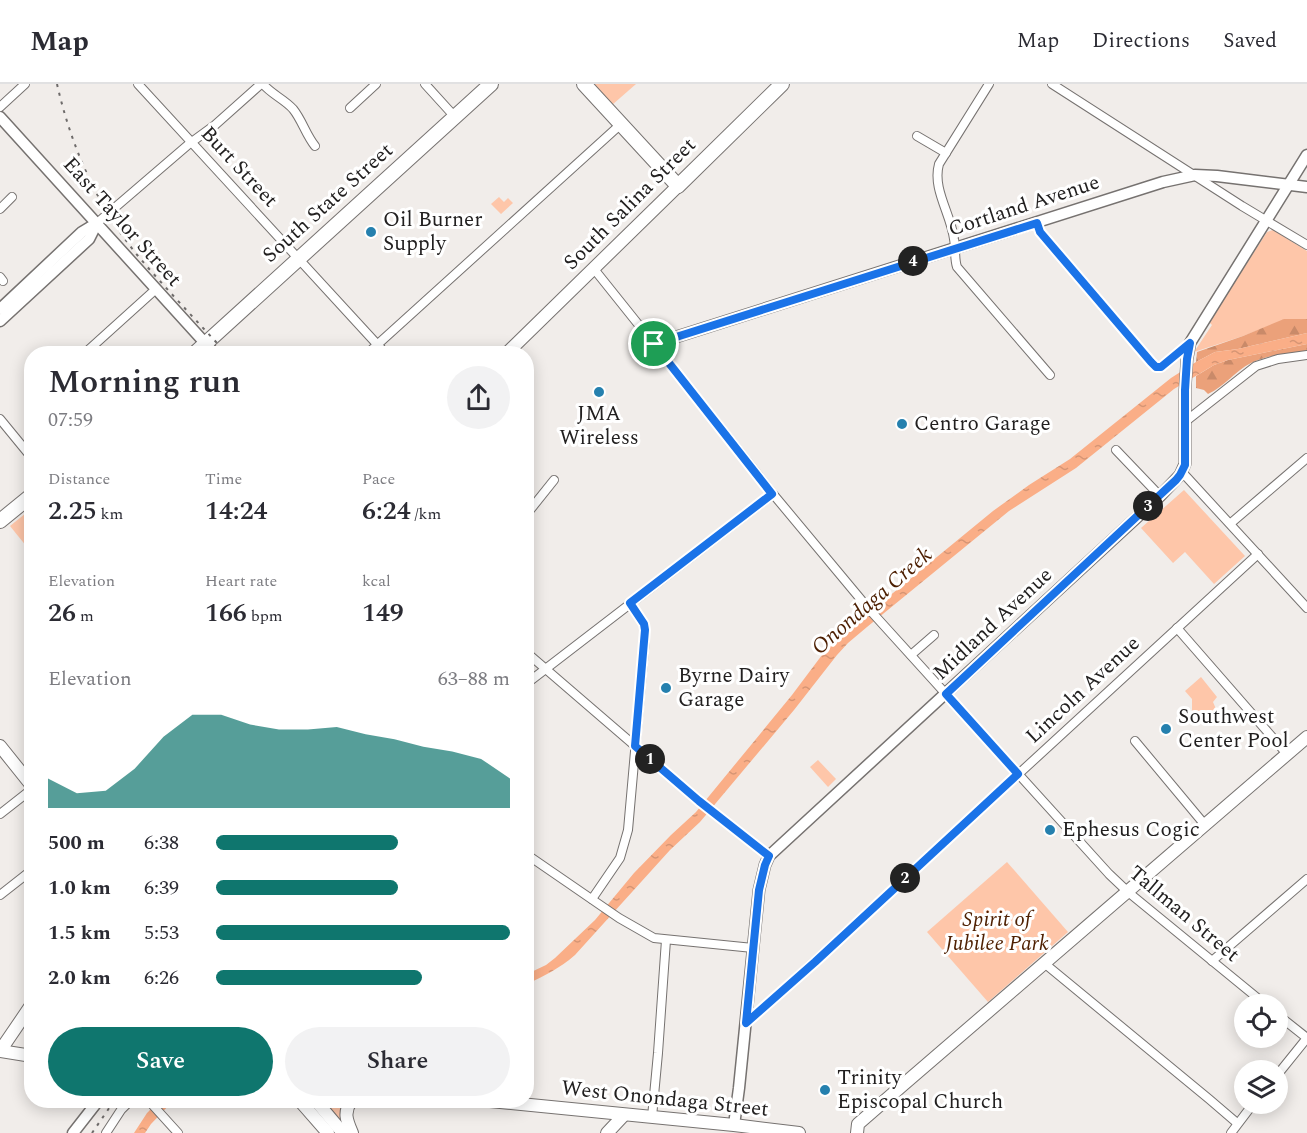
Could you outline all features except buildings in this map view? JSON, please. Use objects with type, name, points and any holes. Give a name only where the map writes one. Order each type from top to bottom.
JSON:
[{"type":"main road","name":"South State Street","points":[[203,346],[491,84]]},
{"type":"main road","points":[[584,84],[678,186]]},
{"type":"main road","name":"South Salina Street","points":[[514,346],[782,84]]},
{"type":"main road","points":[[0,521],[24,502]]},
{"type":"main road","points":[[857,1133],[858,1124],[1307,737]]},
{"type":"main road","points":[[0,746],[24,777]]},
{"type":"main road","points":[[24,1016],[0,1051],[24,1055]]},
{"type":"main road","name":"West Onondaga Street","points":[[534,1106],[799,1133]]},
{"type":"main road","points":[[306,1108],[328,1133]]},
{"type":"main road","points":[[322,1108],[344,1133]]},
{"type":"main road","points":[[348,1108],[346,1116],[352,1133]]},
{"type":"main road","points":[[607,1133],[624,1115]]},
{"type":"street","points":[[0,107],[25,84]]},
{"type":"street","name":"Burt Street","points":[[138,84],[378,344]]},
{"type":"street","points":[[0,321],[82,232],[97,223],[262,84],[294,111],[308,138],[315,146]]},
{"type":"street","points":[[350,108],[376,84]]},
{"type":"street","points":[[425,84],[455,117]]},
{"type":"street","points":[[989,84],[939,164],[937,179],[954,239],[957,267],[1050,375]]},
{"type":"street","points":[[1052,84],[1307,245]]},
{"type":"street","name":"East Taylor Street","points":[[0,117],[208,346]]},
{"type":"street","points":[[378,344],[621,124]]},
{"type":"street","points":[[917,136],[946,153]]},
{"type":"street","points":[[1037,223],[1040,232],[1151,362],[1156,367],[1161,367],[1190,343],[1307,155]]},
{"type":"street","name":"Cortland Avenue","points":[[654,344],[1163,182],[1195,175],[1307,187]]},
{"type":"street","points":[[0,209],[12,197]]},
{"type":"street","name":"Tallman Street","points":[[594,269],[772,494],[881,623],[1018,774],[1109,874],[1252,994]]},
{"type":"street","points":[[93,346],[156,289]]},
{"type":"street","points":[[0,309],[20,297]]},
{"type":"street","points":[[1190,343],[1185,390],[1185,465],[1182,472],[1305,603]]},
{"type":"street","points":[[1186,421],[1256,366],[1278,359],[1307,355]]},
{"type":"street","points":[[0,419],[24,448]]},
{"type":"street","points":[[1116,450],[1160,496]]},
{"type":"street","points":[[1231,523],[1307,458]]},
{"type":"street","name":"Midland Avenue","points":[[769,856],[1160,496],[1182,472]]},
{"type":"street","points":[[534,505],[554,480]]},
{"type":"street","points":[[534,677],[772,494]]},
{"type":"street","name":"Lincoln Avenue","points":[[746,1023],[824,954],[1258,554]]},
{"type":"street","points":[[592,899],[614,868],[625,844],[628,830],[645,630],[644,624],[630,603]]},
{"type":"street","points":[[1177,628],[1287,754]]},
{"type":"street","points":[[911,655],[934,635]]},
{"type":"street","points":[[534,659],[699,801],[769,856],[759,890],[734,1125]]},
{"type":"street","points":[[1135,741],[1205,825]]},
{"type":"street","points":[[0,814],[24,794]]},
{"type":"street","points":[[534,859],[619,918],[654,938],[753,948]]},
{"type":"street","points":[[0,895],[24,876]]},
{"type":"street","points":[[1212,961],[1307,879]]},
{"type":"street","points":[[652,1117],[666,940]]},
{"type":"street","points":[[1044,963],[1237,1123]]},
{"type":"street","points":[[1288,1023],[1307,1038],[1288,1062]]},
{"type":"street","points":[[73,1133],[93,1108]]},
{"type":"street","points":[[106,1133],[124,1108]]},
{"type":"street","points":[[156,1108],[178,1133]]},
{"type":"street","points":[[1231,1133],[1245,1114]]},
{"type":"green space","points":[[592,84],[636,84],[612,105]]},
{"type":"green space","points":[[499,197],[504,202],[508,198],[513,203],[501,214],[491,204]]},
{"type":"green space","points":[[1273,230],[1307,251],[1307,319],[1284,320],[1194,352],[1212,325],[1209,322],[1267,232]]},
{"type":"green space","points":[[1284,319],[1307,319],[1307,333],[1215,352],[1196,362],[1197,352]]},
{"type":"green space","points":[[1307,344],[1307,351],[1271,356],[1251,363],[1208,394],[1196,388],[1196,376],[1214,365]]},
{"type":"green space","points":[[1184,490],[1245,556],[1214,584],[1185,552],[1173,563],[1141,528]]},
{"type":"green space","points":[[24,515],[24,543],[10,526]]},
{"type":"green space","points":[[1201,677],[1217,697],[1213,702],[1216,709],[1208,716],[1204,711],[1195,718],[1192,712],[1192,699],[1185,691]]},
{"type":"green space","points":[[818,760],[836,779],[828,787],[810,767]]},
{"type":"green space","name":"Spirit of Jubilee Park","points":[[1007,862],[1068,932],[988,1002],[927,932]]},
{"type":"green space","points":[[327,1108],[346,1108],[344,1125]]},
{"type":"water","points":[[1307,333],[1307,344],[1228,360],[1214,365],[1174,389],[1076,468],[1009,511],[867,627],[837,655],[700,822],[670,850],[575,955],[558,968],[534,981],[534,971],[555,958],[595,920],[634,873],[696,812],[822,655],[851,625],[993,511],[1070,459],[1171,378],[1215,352]]},
{"type":"water","points":[[152,1108],[166,1108],[145,1133],[134,1133]]},
{"type":"railway","points":[[57,84],[78,152],[110,217],[138,256],[220,346]]},
{"type":"railway","points":[[92,1133],[109,1108]]},
{"type":"place","name":"Oil Burner Supply","points":[[371,232]]},
{"type":"place","name":"JMA Wireless","points":[[599,392]]},
{"type":"place","name":"Centro Garage","points":[[902,424]]},
{"type":"place","name":"Byrne Dairy Garage","points":[[666,688]]},
{"type":"place","name":"Southwest Center Pool","points":[[1166,729]]},
{"type":"place","name":"Ephesus Cogic","points":[[1050,830]]},
{"type":"place","name":"Trinity Episcopal Church","points":[[825,1090]]},
{"type":"route","points":[[1037,223],[1040,232],[1156,367],[1161,367],[1190,343],[1185,390],[1185,465],[1180,475],[946,694],[1018,774],[746,1023],[759,890],[769,856],[716,815],[635,746],[645,630],[644,624],[630,603],[772,494],[654,344],[1037,223]]},
{"type":"water label","name":"Onondaga Creek","points":[[872,601]]}]
